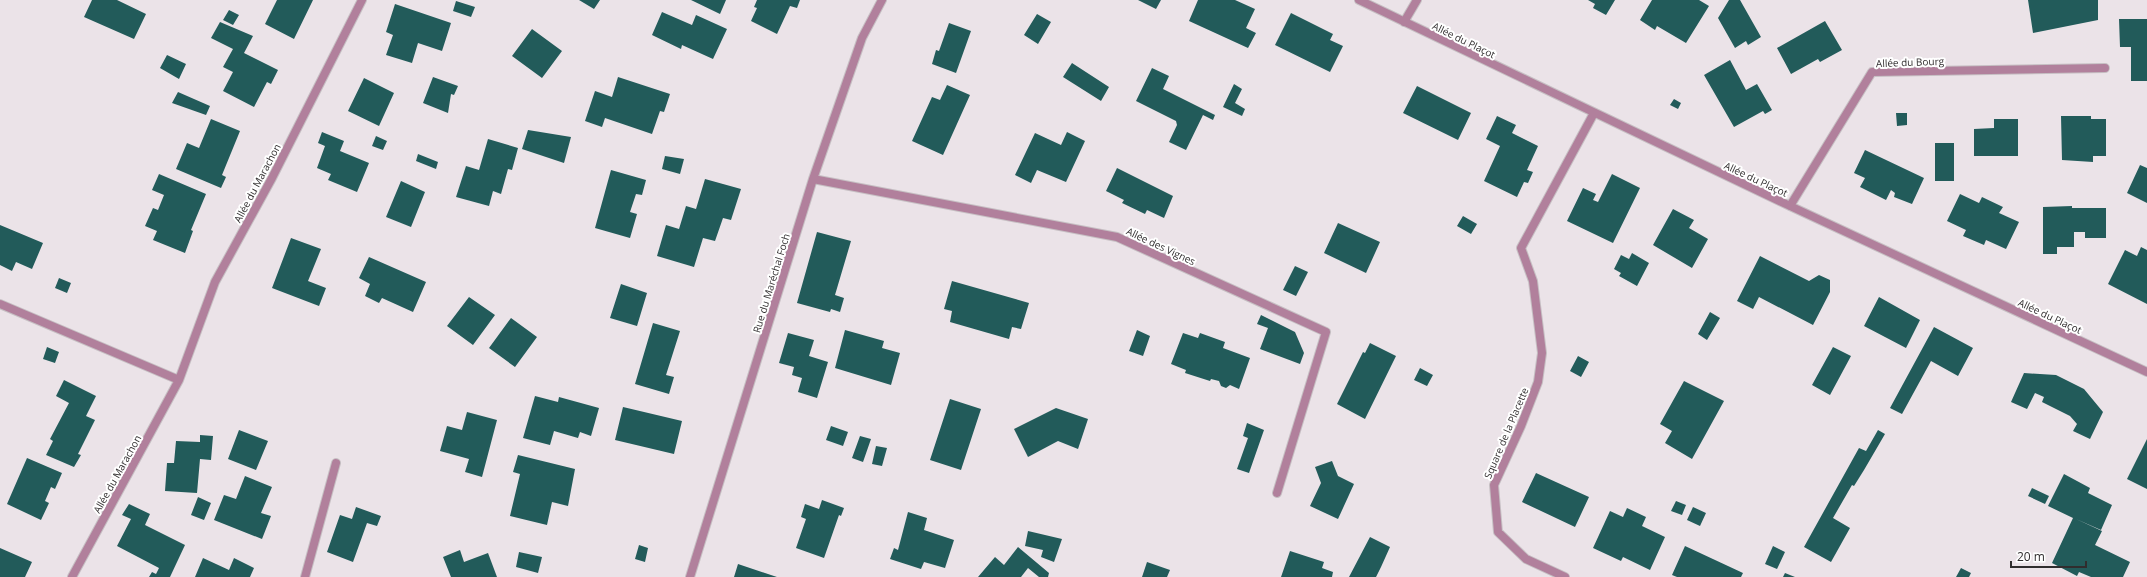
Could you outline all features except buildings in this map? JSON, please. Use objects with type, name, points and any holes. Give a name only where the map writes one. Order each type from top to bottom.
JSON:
[{"type":"street","name":"Allée du Marachon","points":[[72,577],[179,380],[215,282],[272,178],[362,0]]},
{"type":"street","name":"Rue du Maréchal Foch","points":[[690,577],[813,179],[862,38],[882,0]]},
{"type":"street","name":"Allée du Plaçot","points":[[1359,0],[1790,206],[2147,372]]},
{"type":"street","points":[[1404,22],[1417,0]]},
{"type":"street","name":"Allée du Bourg","points":[[1790,206],[1872,72],[2105,68]]},
{"type":"street","name":"Square de la Placette","points":[[1565,577],[1526,559],[1498,532],[1494,485],[1521,426],[1538,382],[1542,353],[1533,281],[1521,248],[1594,113]]},
{"type":"street","name":"Allée des Vignes","points":[[813,179],[1117,237],[1326,332],[1278,493]]},
{"type":"street","points":[[0,304],[179,380]]},
{"type":"street","points":[[305,577],[336,463]]}]
